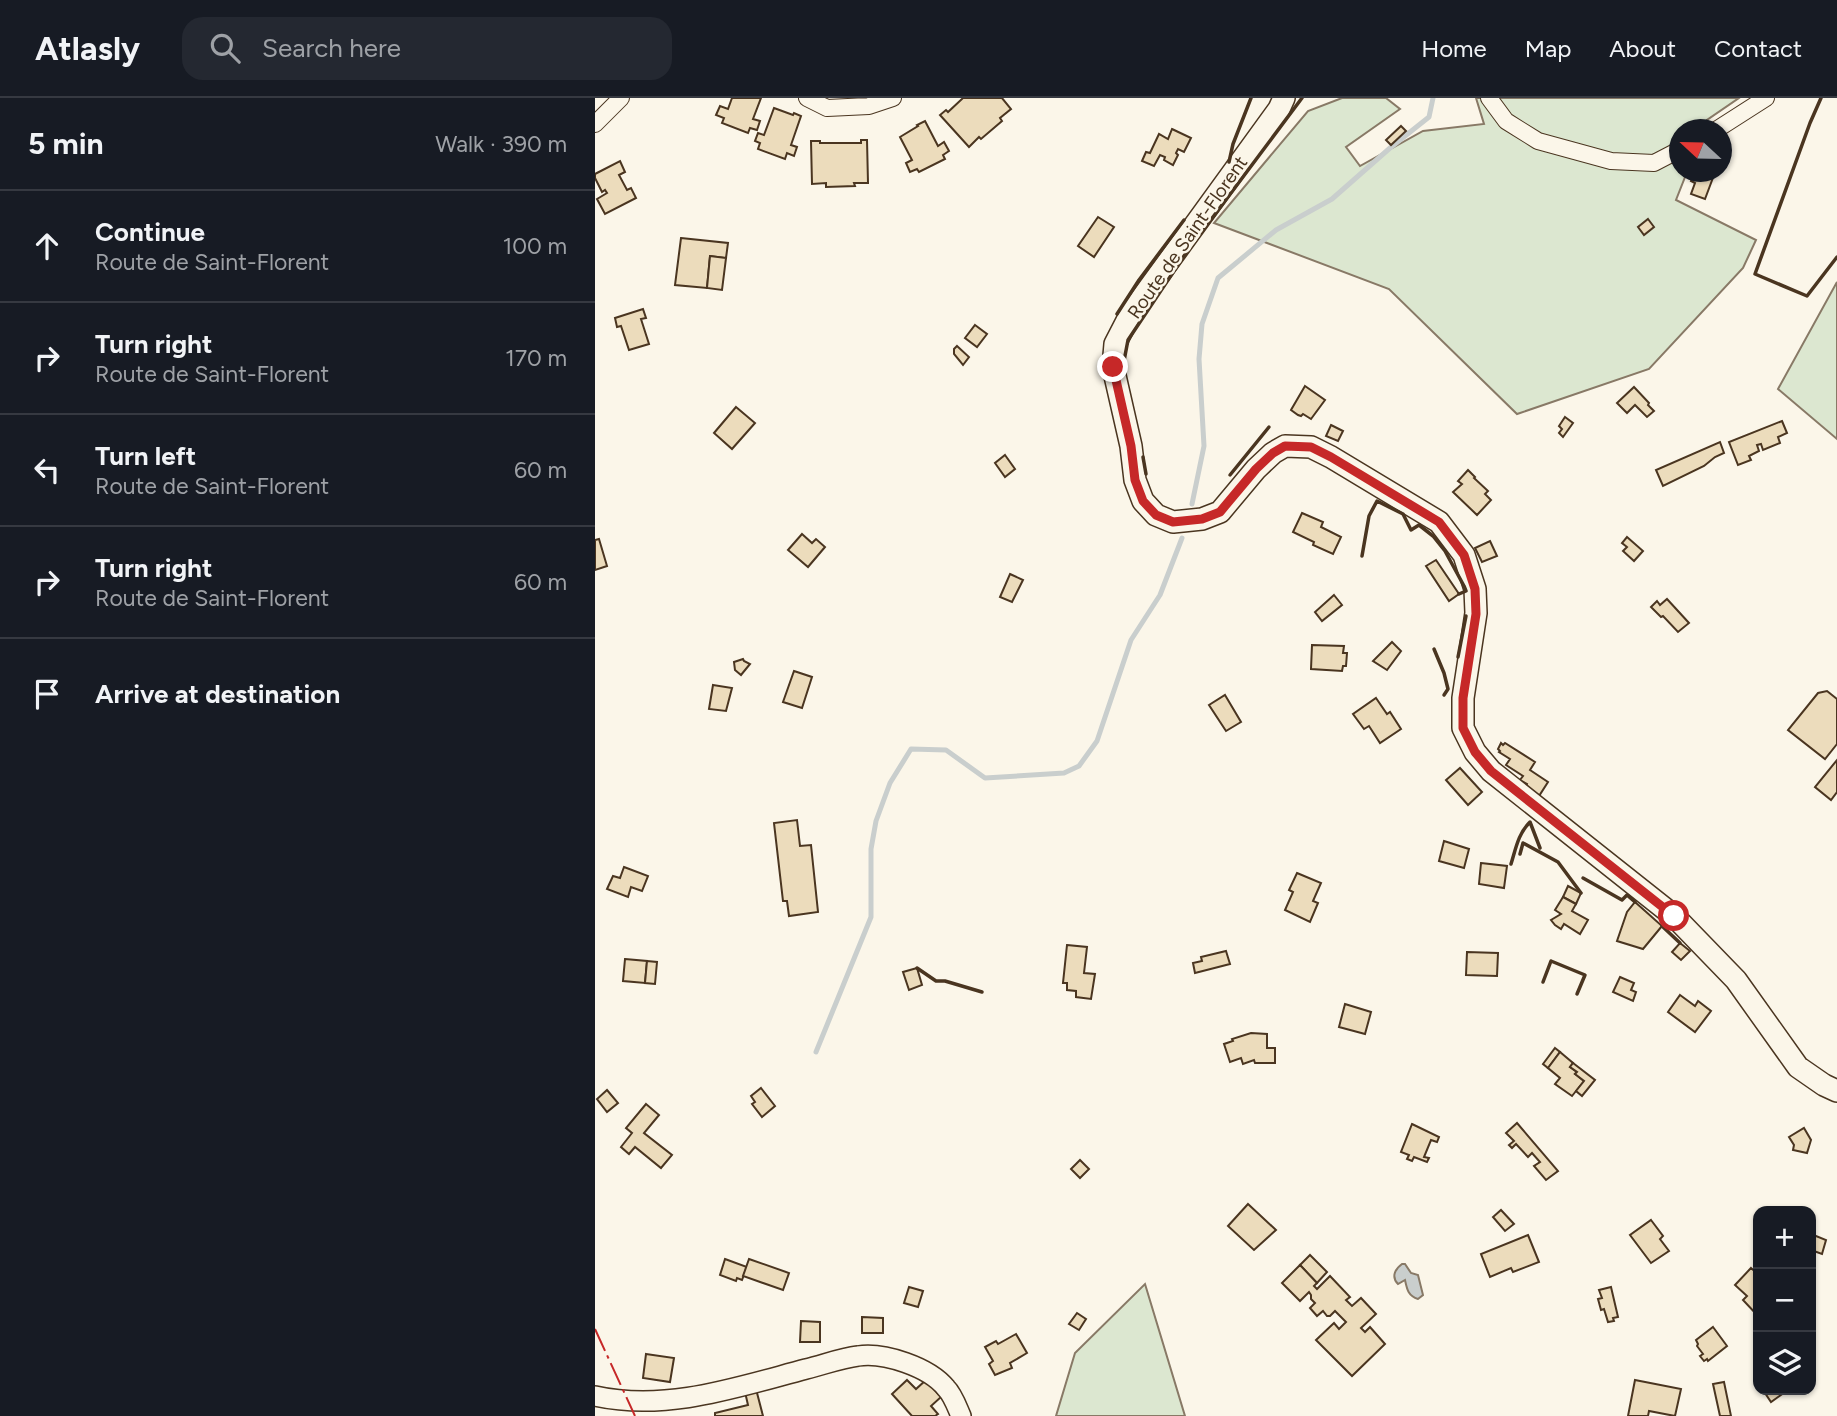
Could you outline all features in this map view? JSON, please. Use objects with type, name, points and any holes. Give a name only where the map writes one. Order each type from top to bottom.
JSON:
[{"type":"main road","name":"Route de Saint-Florent","points":[[1284,98],[1279,109],[1131,313],[1115,344],[1113,367],[1131,446],[1135,480],[1143,501],[1156,515],[1173,522],[1202,519],[1220,512],[1273,453],[1285,446],[1311,447],[1439,522],[1464,555],[1475,589],[1476,614],[1463,698],[1463,728],[1475,752],[1491,771],[1674,916],[1736,980],[1798,1067],[1824,1086],[1837,1091]]},
{"type":"street","points":[[595,124],[621,98]]},
{"type":"street","points":[[807,98],[827,108],[869,106],[893,98]]},
{"type":"street","points":[[1489,98],[1506,121],[1538,141],[1611,161],[1654,163],[1669,155]]},
{"type":"street","points":[[1732,120],[1766,98]]},
{"type":"street","points":[[595,1396],[675,1400],[724,1391],[859,1355],[895,1359],[929,1372],[947,1388],[961,1416]]},
{"type":"green space","points":[[1342,98],[1386,98],[1400,109],[1346,147],[1360,166],[1423,131],[1484,124],[1476,98],[1739,98],[1708,119],[1669,119],[1669,182],[1683,182],[1676,200],[1756,240],[1743,268],[1649,369],[1517,414],[1389,289],[1214,223],[1308,111]]},
{"type":"green space","points":[[1837,282],[1837,439],[1778,389]]},
{"type":"green space","points":[[1145,1284],[1185,1416],[1056,1416],[1075,1353]]},
{"type":"shaded area","points":[[1405,1264],[1411,1273],[1418,1275],[1423,1295],[1418,1299],[1410,1294],[1405,1280],[1398,1284],[1395,1279],[1397,1268]]},
{"type":"building","points":[[732,98],[761,98],[753,119],[760,121],[757,130],[750,128],[748,133],[722,123],[724,118],[716,115],[720,106],[728,109]]},
{"type":"building","points":[[963,98],[1002,98],[1011,109],[1000,118],[1002,121],[969,147],[940,115],[946,110],[948,112]]},
{"type":"building","points":[[774,108],[801,116],[791,145],[797,147],[794,156],[787,153],[785,159],[758,149],[760,143],[755,141],[758,133],[764,135]]},
{"type":"building","points":[[925,121],[938,146],[944,142],[949,151],[943,155],[945,159],[919,172],[917,169],[910,172],[906,163],[912,160],[900,137]]},
{"type":"building","points":[[1401,126],[1406,131],[1391,145],[1386,140]]},
{"type":"building","points":[[1172,129],[1191,138],[1184,152],[1178,149],[1173,165],[1160,155],[1154,166],[1142,161],[1146,152],[1150,153],[1159,134],[1168,139]]},
{"type":"building","points":[[861,140],[867,140],[868,183],[826,187],[826,183],[812,184],[811,141],[861,143]]},
{"type":"building","points":[[620,161],[625,172],[619,175],[627,190],[631,188],[636,198],[605,214],[597,199],[607,193],[605,190],[602,192],[595,174]]},
{"type":"building","points":[[1693,182],[1711,182],[1705,199],[1691,194],[1695,183]]},
{"type":"building","points":[[1098,217],[1114,227],[1094,257],[1078,246]]},
{"type":"building","points":[[1648,219],[1654,227],[1644,235],[1638,227]]},
{"type":"building","points":[[681,238],[728,243],[726,258],[710,256],[707,288],[675,285]]},
{"type":"building","points":[[710,256],[726,258],[722,290],[707,288]]},
{"type":"building","points":[[643,309],[646,318],[641,319],[649,344],[629,350],[621,326],[617,327],[615,318]]},
{"type":"building","points":[[975,325],[987,334],[977,347],[965,338]]},
{"type":"building","points":[[957,346],[969,357],[963,365],[954,354]]},
{"type":"building","points":[[1305,386],[1325,400],[1311,419],[1291,410]]},
{"type":"building","points":[[1634,387],[1654,411],[1647,417],[1635,405],[1627,413],[1617,403]]},
{"type":"building","points":[[736,407],[755,423],[732,449],[714,433]]},
{"type":"building","points":[[1565,417],[1573,423],[1563,437],[1559,433],[1562,429],[1559,426]]},
{"type":"building","points":[[1782,421],[1787,433],[1778,437],[1780,443],[1763,450],[1761,444],[1757,445],[1759,451],[1749,456],[1751,460],[1738,465],[1729,442]]},
{"type":"building","points":[[1331,425],[1343,431],[1338,441],[1326,436]]},
{"type":"building","points":[[1720,442],[1724,453],[1663,486],[1656,470]]},
{"type":"building","points":[[1005,455],[1015,469],[1005,477],[995,463]]},
{"type":"building","points":[[1468,470],[1488,491],[1485,494],[1491,500],[1477,515],[1453,492],[1462,484],[1458,481]]},
{"type":"building","points":[[1302,513],[1323,522],[1321,527],[1341,537],[1333,554],[1293,532]]},
{"type":"building","points":[[802,534],[812,543],[816,539],[825,547],[808,567],[788,550]]},
{"type":"building","points":[[1627,537],[1643,551],[1634,561],[1623,551],[1627,547],[1622,543]]},
{"type":"building","points":[[599,539],[607,566],[595,570],[595,540]]},
{"type":"building","points":[[1490,541],[1497,556],[1482,562],[1475,548]]},
{"type":"building","points":[[1436,560],[1459,594],[1449,601],[1426,566]]},
{"type":"building","points":[[1010,574],[1023,580],[1012,602],[1000,597]]},
{"type":"building","points":[[1334,595],[1342,605],[1322,621],[1315,612]]},
{"type":"building","points":[[1667,599],[1689,623],[1678,632],[1651,607],[1657,601],[1660,605]]},
{"type":"building","points":[[1392,642],[1401,651],[1387,670],[1373,661]]},
{"type":"building","points":[[1312,645],[1344,646],[1343,653],[1347,653],[1346,666],[1343,666],[1342,671],[1311,669]]},
{"type":"building","points":[[743,659],[750,664],[741,675],[735,670],[734,662]]},
{"type":"building","points":[[794,671],[812,677],[802,708],[783,702]]},
{"type":"building","points":[[713,685],[732,688],[726,711],[709,709]]},
{"type":"building","points":[[1827,691],[1837,699],[1837,744],[1825,759],[1788,730],[1818,693]]},
{"type":"building","points":[[1225,695],[1241,722],[1226,731],[1209,705]]},
{"type":"building","points":[[1376,698],[1387,714],[1390,712],[1401,729],[1380,743],[1369,726],[1364,729],[1353,714]]},
{"type":"building","points":[[1501,743],[1535,762],[1530,770],[1548,782],[1539,796],[1520,780],[1523,776],[1506,765],[1510,759],[1499,752]]},
{"type":"building","points":[[1837,760],[1837,792],[1831,800],[1815,787]]},
{"type":"building","points":[[1460,768],[1482,792],[1468,805],[1446,780]]},
{"type":"building","points":[[797,820],[800,846],[811,845],[818,912],[789,916],[787,901],[783,901],[774,823]]},
{"type":"building","points":[[1444,841],[1469,849],[1464,868],[1439,861]]},
{"type":"building","points":[[1481,863],[1507,866],[1504,888],[1479,884]]},
{"type":"building","points":[[624,867],[648,876],[642,891],[631,887],[628,897],[607,889],[613,876],[620,878]]},
{"type":"building","points":[[1297,873],[1321,883],[1313,901],[1318,903],[1310,922],[1285,910],[1293,892],[1289,890]]},
{"type":"building","points":[[1568,886],[1581,893],[1576,904],[1563,897]]},
{"type":"building","points":[[1563,897],[1576,904],[1572,911],[1588,920],[1580,934],[1564,924],[1561,929],[1551,920],[1561,914],[1555,910]]},
{"type":"building","points":[[1635,902],[1662,926],[1643,949],[1617,941],[1627,912]]},
{"type":"building","points":[[1680,943],[1690,951],[1681,960],[1672,952]]},
{"type":"building","points":[[1067,945],[1087,947],[1084,973],[1095,974],[1091,999],[1076,997],[1076,991],[1067,990],[1067,983],[1063,983]]},
{"type":"building","points":[[1226,951],[1230,964],[1195,973],[1193,963],[1202,961],[1201,957]]},
{"type":"building","points":[[1467,952],[1498,953],[1497,976],[1466,975]]},
{"type":"building","points":[[625,959],[647,961],[645,983],[623,981]]},
{"type":"building","points":[[647,961],[657,962],[655,984],[645,983]]},
{"type":"building","points":[[917,968],[922,985],[909,990],[903,972]]},
{"type":"building","points":[[1620,977],[1634,983],[1631,990],[1636,992],[1633,1001],[1613,992]]},
{"type":"building","points":[[1680,995],[1695,1006],[1698,1001],[1711,1011],[1695,1032],[1668,1012]]},
{"type":"building","points":[[1345,1004],[1371,1012],[1365,1034],[1339,1027]]},
{"type":"building","points":[[1251,1033],[1267,1034],[1267,1048],[1275,1048],[1275,1063],[1255,1063],[1254,1060],[1243,1064],[1241,1058],[1230,1062],[1224,1044]]},
{"type":"building","points":[[1555,1048],[1560,1052],[1548,1068],[1543,1064]]},
{"type":"building","points":[[1560,1052],[1573,1063],[1570,1067],[1584,1081],[1572,1096],[1555,1084],[1560,1078],[1548,1068]]},
{"type":"building","points":[[1573,1063],[1595,1080],[1582,1096],[1576,1091],[1584,1081],[1570,1067]]},
{"type":"building","points":[[761,1088],[775,1106],[762,1117],[752,1104],[755,1102],[751,1096]]},
{"type":"building","points":[[607,1090],[618,1103],[607,1112],[597,1099]]},
{"type":"building","points":[[646,1104],[659,1115],[644,1133],[672,1155],[661,1168],[635,1147],[629,1154],[621,1147],[632,1133],[626,1128]]},
{"type":"building","points":[[1517,1123],[1558,1171],[1546,1180],[1534,1166],[1540,1162],[1532,1153],[1528,1157],[1516,1144],[1512,1148],[1509,1145],[1514,1141],[1506,1133]]},
{"type":"building","points":[[1412,1124],[1439,1137],[1437,1142],[1431,1140],[1424,1157],[1429,1158],[1427,1162],[1414,1157],[1412,1161],[1407,1159],[1409,1155],[1401,1152]]},
{"type":"building","points":[[1804,1128],[1811,1140],[1807,1153],[1793,1150],[1794,1145],[1789,1137]]},
{"type":"building","points":[[1080,1160],[1089,1169],[1080,1178],[1071,1169]]},
{"type":"building","points":[[1248,1204],[1276,1230],[1254,1250],[1228,1226]]},
{"type":"building","points":[[1501,1210],[1514,1224],[1505,1231],[1493,1217]]},
{"type":"building","points":[[1651,1220],[1663,1236],[1660,1239],[1669,1251],[1651,1263],[1630,1235]]},
{"type":"building","points":[[1528,1235],[1539,1262],[1513,1272],[1511,1268],[1490,1277],[1481,1254]]},
{"type":"building","points":[[1816,1236],[1826,1240],[1822,1254],[1816,1252]]},
{"type":"building","points":[[1310,1255],[1327,1272],[1317,1283],[1300,1265]]},
{"type":"building","points":[[725,1259],[747,1267],[742,1280],[737,1278],[736,1281],[720,1275]]},
{"type":"building","points":[[749,1259],[789,1273],[783,1290],[743,1276]]},
{"type":"building","points":[[1300,1265],[1317,1283],[1314,1286],[1317,1289],[1330,1276],[1350,1297],[1346,1300],[1352,1306],[1361,1298],[1376,1314],[1361,1328],[1365,1332],[1370,1327],[1385,1344],[1352,1376],[1316,1340],[1334,1323],[1339,1329],[1346,1322],[1335,1311],[1330,1316],[1323,1311],[1317,1316],[1310,1308],[1315,1303],[1309,1292],[1300,1301],[1282,1283]]},
{"type":"building","points":[[1751,1268],[1753,1270],[1753,1311],[1743,1300],[1747,1296],[1735,1285]]},
{"type":"building","points":[[909,1287],[923,1291],[918,1307],[904,1303]]},
{"type":"building","points":[[1611,1287],[1618,1317],[1608,1322],[1598,1299],[1602,1298],[1599,1290]]},
{"type":"building","points":[[1077,1313],[1086,1319],[1079,1330],[1069,1324]]},
{"type":"building","points":[[862,1317],[883,1318],[883,1333],[862,1333]]},
{"type":"building","points":[[801,1321],[820,1322],[820,1342],[800,1342]]},
{"type":"building","points":[[1713,1327],[1727,1346],[1708,1361],[1704,1361],[1696,1340]]},
{"type":"building","points":[[1016,1334],[1027,1353],[1010,1363],[1012,1368],[995,1375],[989,1364],[993,1361],[985,1347],[996,1341],[998,1344]]},
{"type":"building","points":[[646,1354],[674,1358],[670,1382],[643,1378]]},
{"type":"building","points":[[907,1380],[916,1389],[926,1380],[941,1397],[931,1406],[938,1414],[912,1416],[892,1394]]},
{"type":"building","points":[[1635,1380],[1681,1389],[1675,1416],[1649,1411],[1648,1416],[1628,1416]]},
{"type":"building","points":[[1724,1382],[1731,1416],[1720,1416],[1713,1384]]},
{"type":"building","points":[[756,1389],[763,1416],[715,1416],[715,1413],[748,1405],[745,1392]]},
{"type":"building","points":[[1766,1395],[1781,1395],[1771,1402]]},
{"type":"waterway","points":[[1192,504],[1204,446],[1199,359],[1202,324],[1218,278],[1276,230],[1332,199],[1429,117],[1433,98]]},
{"type":"waterway","points":[[816,1052],[871,917],[871,849],[876,821],[890,783],[911,749],[946,750],[985,778],[1064,773],[1079,766],[1097,741],[1131,640],[1160,595],[1182,538]]},
{"type":"wall","points":[[1229,162],[1251,98]]},
{"type":"wall","points":[[1201,233],[1302,98]]},
{"type":"wall","points":[[1821,98],[1755,274],[1807,296],[1837,257]]},
{"type":"wall","points":[[1117,314],[1184,220]]},
{"type":"wall","points":[[1124,372],[1128,340],[1188,250]]},
{"type":"wall","points":[[1230,475],[1269,427]]},
{"type":"wall","points":[[1143,457],[1146,474]]},
{"type":"wall","points":[[1362,556],[1369,516],[1377,501],[1403,514],[1411,530],[1419,525],[1433,536],[1445,551],[1464,586],[1466,591],[1459,594]]},
{"type":"wall","points":[[1458,657],[1466,616]]},
{"type":"wall","points":[[1434,649],[1448,689],[1444,695]]},
{"type":"wall","points":[[1511,864],[1520,836],[1530,822],[1540,848]]},
{"type":"wall","points":[[1520,854],[1523,843],[1558,862],[1581,893]]},
{"type":"wall","points":[[1583,878],[1622,900],[1627,895],[1635,902]]},
{"type":"wall","points":[[1662,926],[1680,943]]},
{"type":"wall","points":[[1543,982],[1551,961],[1585,975],[1577,994]]},
{"type":"wall","points":[[917,968],[936,981],[982,992]]},
{"type":"power","points":[[595,1329],[635,1416]]},
{"type":"route","points":[[1113,367],[1131,446],[1135,480],[1143,501],[1156,515],[1173,522],[1202,519],[1220,512],[1256,469],[1285,446],[1311,447],[1439,522],[1464,555],[1475,589],[1476,614],[1463,698],[1463,728],[1475,752],[1491,771],[1674,916]]}]
